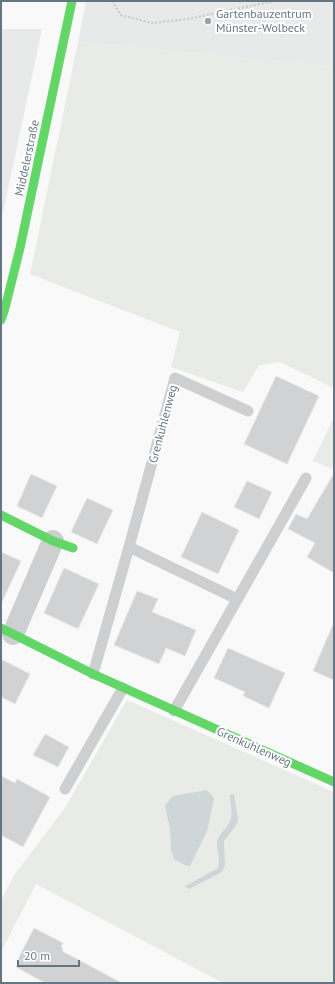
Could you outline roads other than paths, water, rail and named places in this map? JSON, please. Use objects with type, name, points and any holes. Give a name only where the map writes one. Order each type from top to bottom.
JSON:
[{"type":"street","name":"Middelerstraße","points":[[1,320],[6,308],[20,248],[72,1]]},
{"type":"street","points":[[1,514],[53,541],[73,548]]},
{"type":"street","name":"Grenkuhlenweg","points":[[53,541],[7,631],[122,688],[334,782]]},
{"type":"lane","name":"Grenkuhlenweg","points":[[93,674],[175,378],[248,411]]},
{"type":"lane","points":[[174,711],[306,478]]},
{"type":"lane","points":[[129,546],[237,599]]},
{"type":"lane","points":[[65,789],[122,688]]},
{"type":"place","name":"Gartenbauzentrum Münster-Wolbeck","points":[[208,21]]}]
